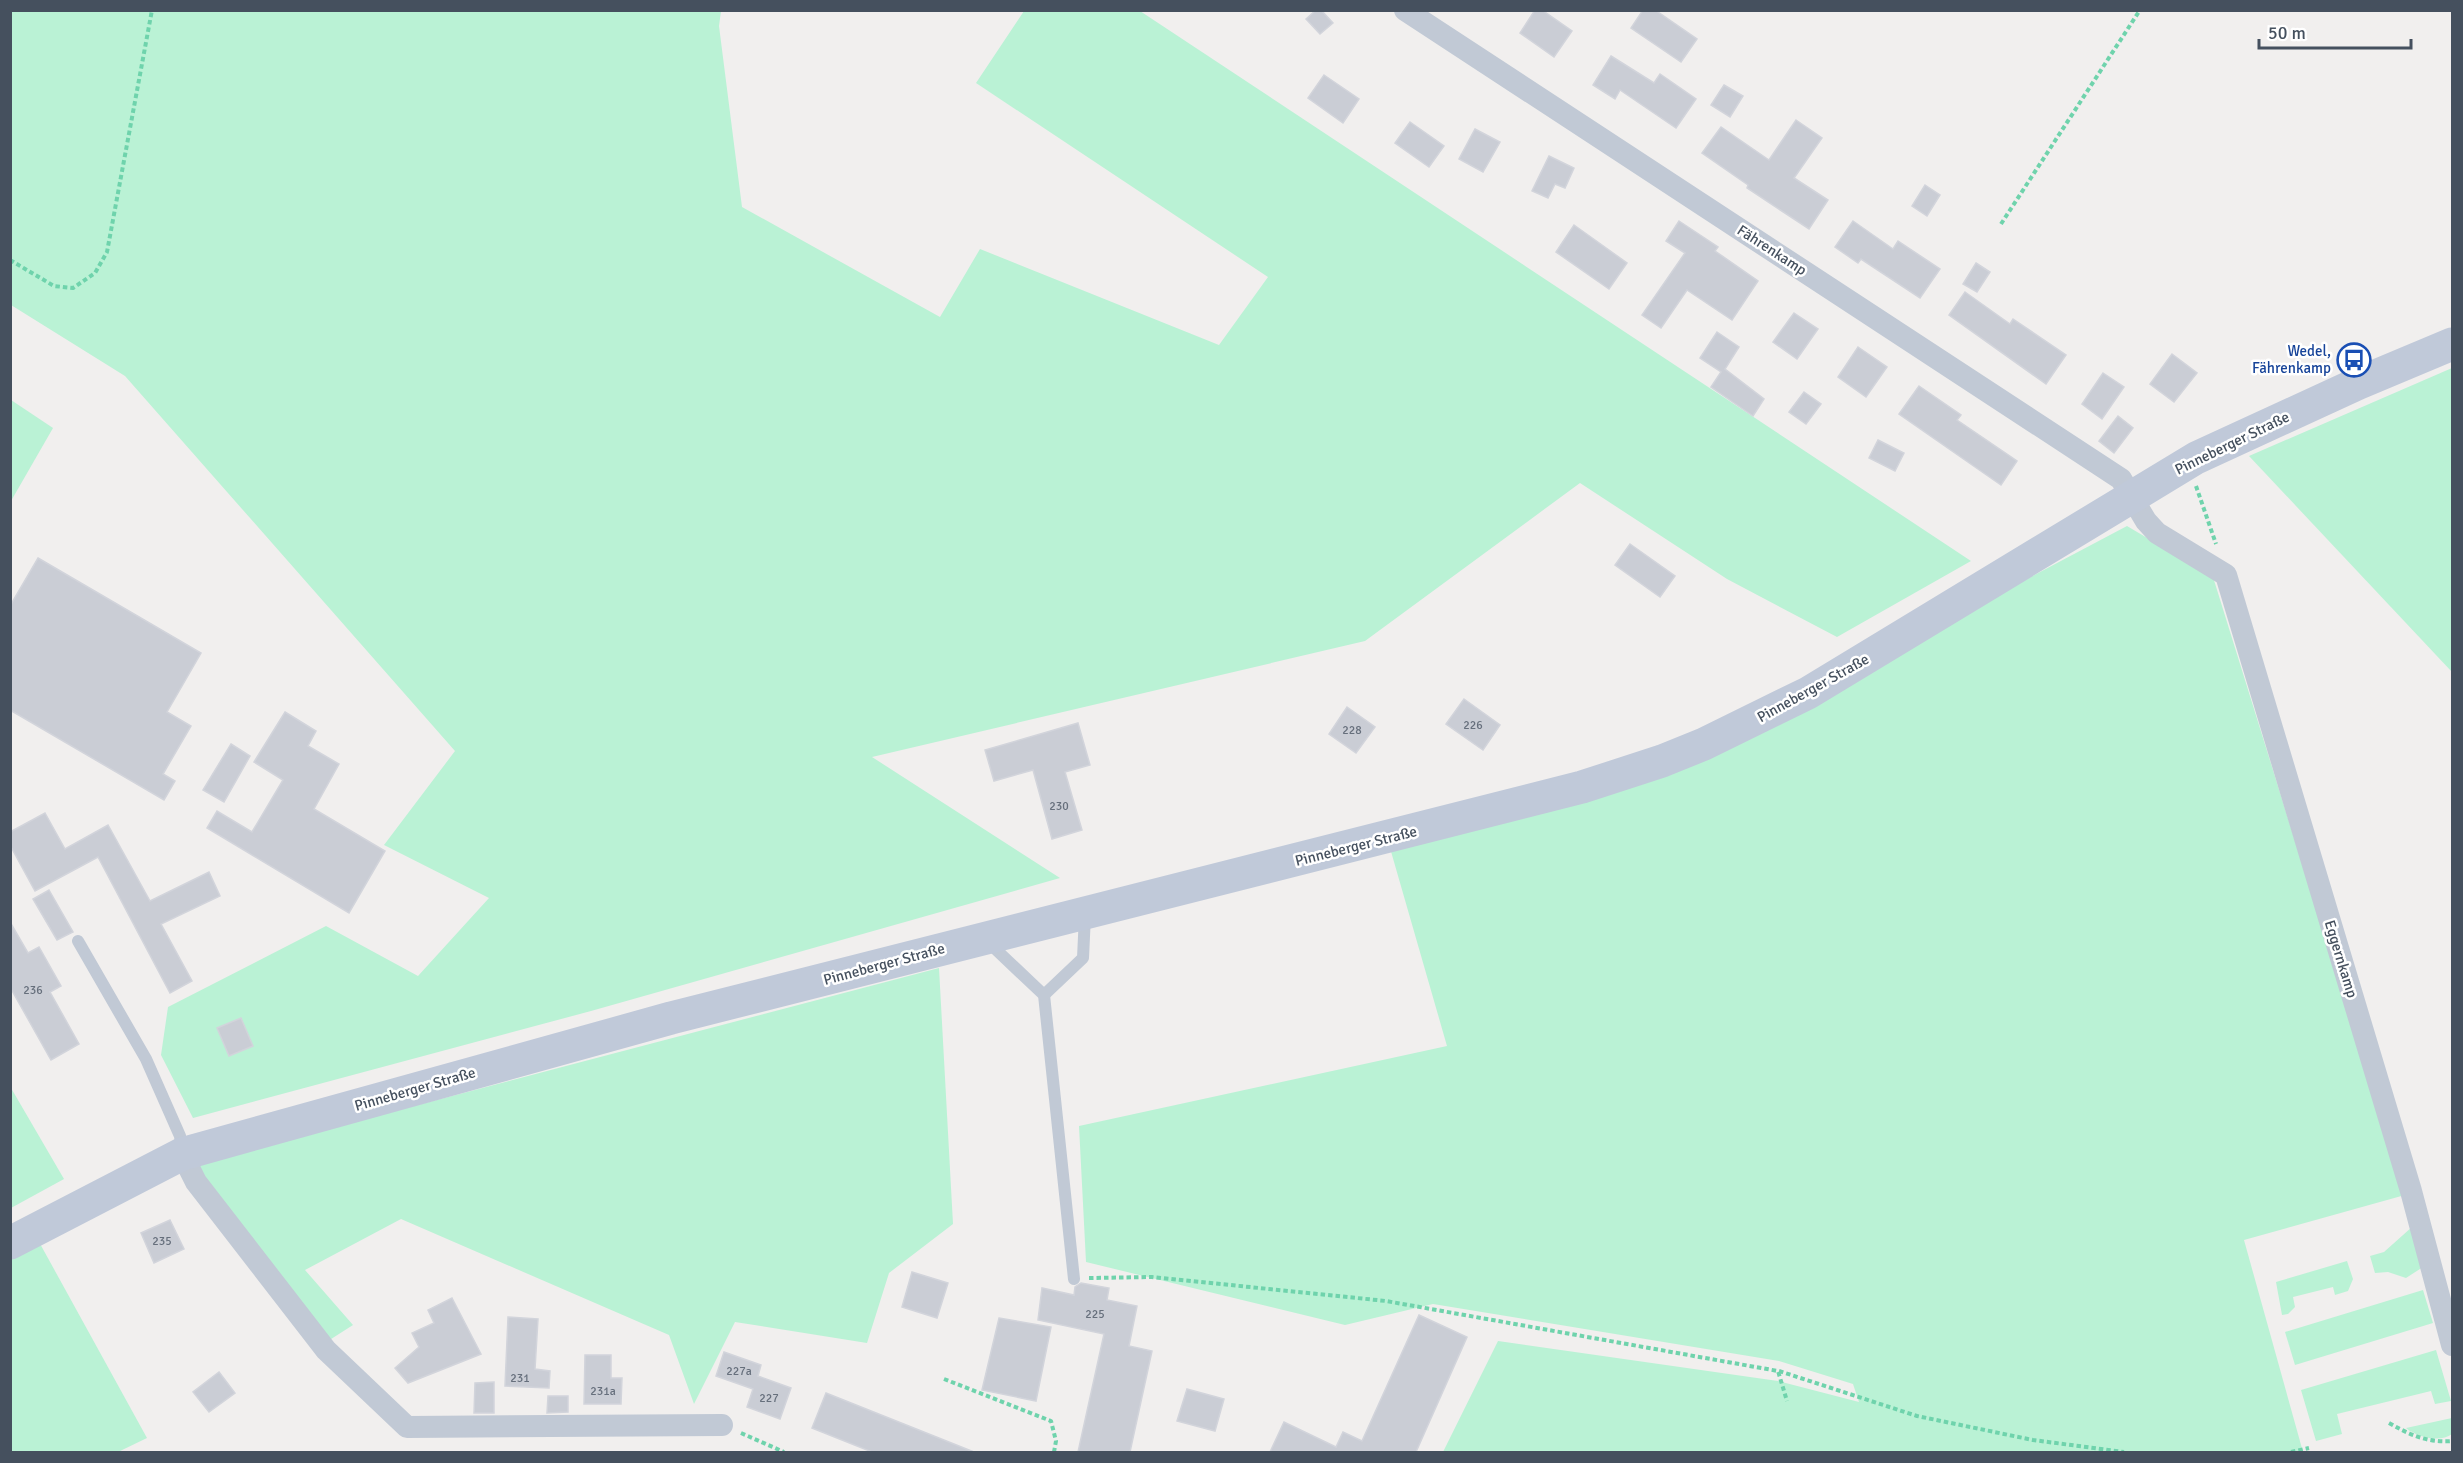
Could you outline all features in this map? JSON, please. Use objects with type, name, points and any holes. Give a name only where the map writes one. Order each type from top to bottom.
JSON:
[{"type":"main road","name":"Pinneberger Straße","points":[[10,1243],[182,1154],[670,1017],[1582,787],[1662,761],[1756,720],[1808,693],[2188,463],[2360,383],[2452,344]]},
{"type":"street","name":"Fährenkamp","points":[[1405,10],[2121,479],[2131,498]]},
{"type":"street","points":[[2131,498],[2157,533],[2226,575]]},
{"type":"street","name":"Eggernkamp","points":[[2226,575],[2408,1179],[2452,1345]]},
{"type":"street","points":[[182,1154],[196,1182],[326,1350],[407,1427],[722,1425]]},
{"type":"lane","points":[[1044,995],[1083,958],[1085,914]]},
{"type":"lane","points":[[983,937],[1044,995],[1074,1279]]},
{"type":"lane","points":[[78,941],[146,1059],[180,1136],[182,1154]]},
{"type":"path","points":[[10,260],[54,285],[73,288],[95,273],[107,252],[152,10]]},
{"type":"path","points":[[2001,224],[2140,10]]},
{"type":"path","points":[[2188,463],[2226,575]]},
{"type":"path","points":[[1074,1279],[1152,1277],[1386,1301],[1778,1371],[1917,1416],[2033,1440],[2124,1452]]},
{"type":"path","points":[[1778,1371],[1787,1401]]},
{"type":"path","points":[[944,1379],[1051,1421],[1056,1441],[1054,1452]]},
{"type":"path","points":[[2389,1423],[2414,1437],[2437,1442],[2452,1441]]},
{"type":"path","points":[[722,1425],[784,1452]]},
{"type":"path","points":[[2291,1452],[2309,1448]]},
{"type":"green space","points":[[10,11],[721,11],[719,26],[742,207],[940,317],[980,249],[1219,345],[1268,277],[976,83],[1024,11],[1140,11],[1971,561],[1837,637],[1727,579],[1580,483],[1365,641],[872,757],[1060,878],[591,1011],[193,1118],[161,1055],[168,1007],[326,926],[418,976],[489,898],[384,845],[455,751],[125,376],[11,305]]},
{"type":"green space","points":[[2452,368],[2452,672],[2249,456]]},
{"type":"green space","points":[[11,400],[53,428],[11,501]]},
{"type":"green space","points":[[2127,526],[2213,577],[2405,1195],[2244,1240],[2303,1452],[1443,1452],[1498,1341],[1778,1381],[1859,1402],[1853,1384],[1779,1361],[1433,1304],[1345,1325],[1086,1262],[1079,1126],[1447,1046],[1390,848],[1775,712]]},
{"type":"green space","points":[[939,968],[953,1224],[889,1273],[867,1343],[735,1322],[694,1404],[669,1335],[401,1219],[305,1270],[353,1325],[328,1341],[189,1165]]},
{"type":"green space","points":[[11,1088],[64,1179],[10,1208]]},
{"type":"green space","points":[[2412,1227],[2423,1267],[2406,1278],[2388,1272],[2375,1273],[2370,1256],[2384,1252]]},
{"type":"green space","points":[[33,1231],[147,1438],[118,1452],[11,1452],[10,1243]]},
{"type":"green space","points":[[2347,1261],[2353,1279],[2348,1291],[2335,1295],[2333,1287],[2293,1297],[2295,1307],[2288,1314],[2282,1315],[2276,1282]]},
{"type":"green space","points":[[2423,1290],[2433,1323],[2295,1365],[2285,1332]]},
{"type":"green space","points":[[2436,1350],[2451,1401],[2435,1404],[2431,1391],[2337,1414],[2342,1434],[2316,1441],[2301,1390]]},
{"type":"green space","points":[[2452,1418],[2452,1434],[2447,1437],[2422,1436],[2406,1428]]},
{"type":"building","points":[[1316,10],[1321,10],[1333,23],[1320,34],[1306,19]]},
{"type":"building","points":[[1535,10],[1542,10],[1572,31],[1554,57],[1520,33]]},
{"type":"building","points":[[1643,10],[1655,10],[1697,39],[1681,62],[1631,28]]},
{"type":"building","points":[[1611,56],[1654,83],[1660,74],[1696,99],[1676,128],[1620,90],[1615,99],[1593,85]]},
{"type":"building","points":[[1324,75],[1359,99],[1343,123],[1308,98]]},
{"type":"building","points":[[1724,85],[1743,96],[1730,117],[1711,105]]},
{"type":"building","points":[[1796,120],[1822,138],[1794,178],[1828,200],[1809,229],[1747,188],[1748,185],[1702,153],[1721,127],[1769,160]]},
{"type":"building","points":[[1410,122],[1444,146],[1429,167],[1395,143]]},
{"type":"building","points":[[1475,129],[1500,142],[1483,172],[1459,159]]},
{"type":"building","points":[[1549,156],[1574,168],[1565,188],[1555,184],[1548,198],[1532,191]]},
{"type":"building","points":[[1925,185],[1940,195],[1927,216],[1912,206]]},
{"type":"building","points":[[1679,221],[1718,247],[1715,251],[1758,281],[1732,320],[1687,290],[1661,328],[1642,315],[1685,253],[1666,241]]},
{"type":"building","points":[[1853,221],[1893,249],[1898,241],[1940,269],[1920,298],[1861,259],[1858,263],[1835,247]]},
{"type":"building","points":[[1574,225],[1627,263],[1609,289],[1556,252]]},
{"type":"building","points":[[1976,263],[1990,272],[1977,292],[1963,284]]},
{"type":"building","points":[[1965,292],[2010,324],[2013,319],[2066,355],[2046,384],[1949,315]]},
{"type":"building","points":[[1794,313],[1818,329],[1797,359],[1773,342]]},
{"type":"building","points":[[1717,332],[1739,347],[1725,369],[1764,399],[1753,416],[1711,387],[1721,372],[1700,358]]},
{"type":"building","points":[[1858,347],[1887,367],[1866,397],[1838,377]]},
{"type":"building","points":[[2172,354],[2197,373],[2174,402],[2150,384]]},
{"type":"building","points":[[2103,373],[2124,387],[2102,419],[2082,404]]},
{"type":"building","points":[[1919,386],[1961,415],[1957,420],[2017,461],[2001,485],[1899,414]]},
{"type":"building","points":[[1804,392],[1821,404],[1806,424],[1789,412]]},
{"type":"building","points":[[2118,416],[2133,428],[2114,453],[2099,441]]},
{"type":"building","points":[[1878,440],[1904,453],[1895,471],[1869,458]]},
{"type":"building","points":[[1630,544],[1675,576],[1660,597],[1615,565]]},
{"type":"building","points":[[38,558],[201,653],[167,712],[191,726],[163,774],[175,781],[164,800],[10,710],[10,606]]},
{"type":"building","points":[[1464,699],[1500,725],[1483,750],[1446,724]]},
{"type":"building","points":[[1347,707],[1375,727],[1356,753],[1329,734]]},
{"type":"building","points":[[285,712],[316,731],[308,746],[339,764],[314,809],[385,851],[349,913],[207,828],[217,811],[252,832],[283,780],[254,762]]},
{"type":"building","points":[[1078,723],[1090,765],[1065,772],[1082,830],[1052,839],[1033,770],[994,781],[985,750]]},
{"type":"building","points":[[231,744],[250,756],[224,802],[203,790]]},
{"type":"building","points":[[45,813],[65,849],[108,825],[150,901],[209,872],[220,896],[161,924],[192,981],[170,993],[98,857],[35,891],[10,845],[10,832]]},
{"type":"building","points":[[49,890],[73,932],[57,940],[33,899]]},
{"type":"building","points":[[10,922],[28,953],[39,947],[61,986],[50,992],[79,1044],[51,1060],[10,987]]},
{"type":"building","points":[[241,1018],[253,1046],[229,1056],[217,1028]]},
{"type":"building","points":[[170,1220],[184,1249],[154,1263],[141,1233]]},
{"type":"building","points":[[912,1272],[948,1283],[937,1318],[902,1307]]},
{"type":"building","points":[[1081,1283],[1109,1288],[1107,1300],[1137,1306],[1129,1346],[1152,1351],[1130,1452],[1078,1452],[1104,1334],[1038,1320],[1042,1288],[1074,1295],[1075,1287]]},
{"type":"building","points":[[452,1298],[481,1354],[408,1383],[395,1368],[419,1347],[412,1333],[434,1323],[428,1310]]},
{"type":"building","points":[[1419,1315],[1467,1337],[1416,1452],[1270,1452],[1284,1422],[1336,1447],[1343,1432],[1362,1441]]},
{"type":"building","points":[[508,1317],[538,1319],[535,1369],[550,1371],[549,1388],[505,1386]]},
{"type":"building","points":[[999,1318],[1051,1327],[1036,1401],[982,1390]]},
{"type":"building","points":[[724,1352],[761,1365],[758,1376],[791,1388],[780,1419],[747,1407],[753,1389],[716,1376]]},
{"type":"building","points":[[585,1355],[611,1355],[611,1378],[622,1378],[621,1404],[584,1404]]},
{"type":"building","points":[[219,1372],[235,1393],[209,1412],[193,1392]]},
{"type":"building","points":[[494,1382],[494,1413],[474,1413],[475,1383]]},
{"type":"building","points":[[1187,1389],[1224,1399],[1215,1431],[1177,1421]]},
{"type":"building","points":[[826,1393],[974,1452],[872,1452],[812,1428]]},
{"type":"building","points":[[548,1396],[568,1396],[568,1412],[547,1413]]},
{"type":"place","name":"Wedel, Fährenkamp","points":[[2354,360]]}]
